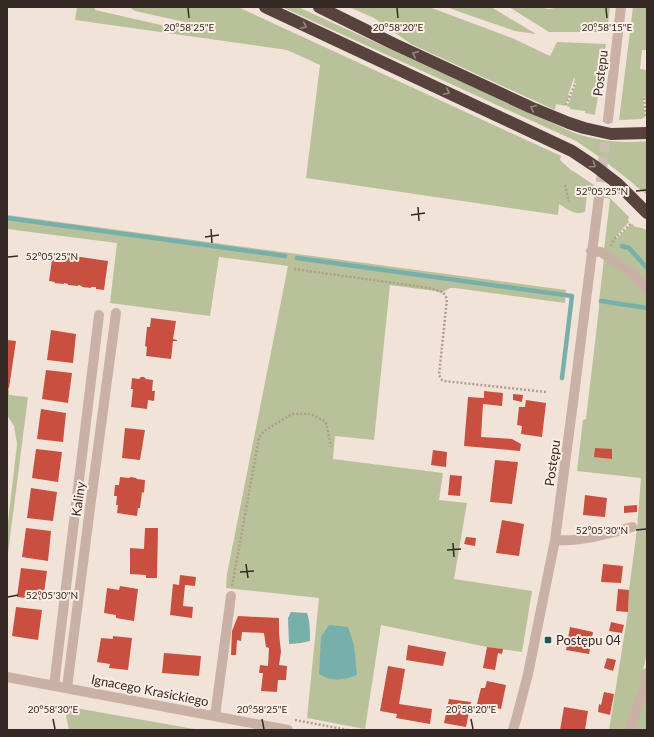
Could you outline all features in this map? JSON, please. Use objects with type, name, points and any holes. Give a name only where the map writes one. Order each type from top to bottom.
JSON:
[{"type":"highway","points":[[319,7],[394,44],[569,123],[611,134],[647,133]]},
{"type":"highway","points":[[265,8],[572,151],[618,184],[647,213]]},
{"type":"street","name":"Postępu","points":[[608,119],[621,7]]},
{"type":"street","name":"Postępu","points":[[513,730],[518,725],[555,540],[599,197]]},
{"type":"street","points":[[592,251],[601,252],[617,263],[645,286],[647,290]]},
{"type":"street","name":"Kaliny","points":[[67,688],[116,313]]},
{"type":"street","name":"Kaliny","points":[[54,686],[99,315]]},
{"type":"street","points":[[555,540],[564,541],[580,539],[616,532],[632,527]]},
{"type":"street","points":[[215,716],[231,596]]},
{"type":"street","points":[[629,730],[643,691],[647,673]]},
{"type":"street","name":"Ignacego Krasickiego","points":[[7,676],[288,730]]},
{"type":"path","points":[[566,105],[574,84]]},
{"type":"path","points":[[644,98],[646,117]]},
{"type":"path","points":[[565,185],[569,202]]},
{"type":"path","points":[[614,239],[632,223]]},
{"type":"path","points":[[294,269],[430,288],[443,292],[447,299],[439,375],[442,380],[546,392]]},
{"type":"path","points":[[231,596],[259,438],[264,431],[292,414],[310,414],[326,422],[331,447]]},
{"type":"path","points":[[301,721],[348,730]]},
{"type":"green space","points":[[77,7],[95,7],[95,10],[183,30],[185,22],[135,11],[129,7],[238,7],[561,156],[560,160],[571,170],[591,183],[611,199],[629,217],[629,222],[616,236],[617,238],[632,224],[634,225],[633,226],[645,229],[647,232],[647,282],[604,250],[610,199],[587,194],[585,212],[577,213],[568,210],[559,204],[558,215],[306,178],[320,65],[287,50],[75,20]]},
{"type":"green space","points":[[282,7],[298,7],[572,132],[588,137],[606,140],[626,142],[647,141],[647,195],[603,160],[576,141]]},
{"type":"green space","points":[[349,7],[429,7],[512,38],[550,56],[557,42],[606,44],[595,115],[567,107],[576,84],[574,83],[575,78],[565,106],[556,104],[555,110],[411,44],[374,18]]},
{"type":"green space","points":[[447,7],[491,7],[536,34],[515,31]]},
{"type":"green space","points":[[509,7],[540,7],[552,9],[556,7],[610,7],[607,32],[549,32]]},
{"type":"green space","points":[[633,7],[647,7],[647,50],[642,50],[640,69],[647,70],[647,114],[645,97],[643,98],[645,117],[642,119],[619,120]]},
{"type":"green space","points":[[7,215],[566,290],[565,303],[455,288],[450,288],[441,293],[390,285],[374,440],[335,436],[333,459],[443,473],[439,500],[467,503],[454,579],[532,591],[522,652],[487,647],[381,625],[365,729],[307,718],[319,598],[226,588],[227,574],[288,266],[219,257],[210,316],[110,303],[117,243],[7,229]]},
{"type":"green space","points":[[604,259],[633,280],[647,296],[647,653],[638,692],[626,730],[609,730],[628,612],[641,478],[577,471],[583,420],[586,419]]},
{"type":"green space","points":[[7,387],[9,388],[9,395],[28,397],[7,561],[7,531],[17,444],[14,426],[7,415]]},
{"type":"green space","points":[[647,690],[647,730],[634,730]]},
{"type":"green space","points":[[64,706],[200,730],[69,730]]},
{"type":"water","points":[[291,612],[307,613],[310,641],[289,644],[288,618]]},
{"type":"water","points":[[329,625],[348,627],[354,645],[357,675],[347,678],[333,679],[319,674],[321,637]]},
{"type":"building","points":[[53,253],[108,261],[104,290],[96,289],[96,287],[82,287],[78,285],[68,285],[49,281]]},
{"type":"building","points":[[151,318],[176,321],[173,339],[177,341],[173,341],[171,359],[146,356],[147,347],[145,346],[147,327],[150,327]]},
{"type":"building","points":[[51,330],[76,334],[73,363],[47,360]]},
{"type":"building","points":[[7,340],[16,341],[9,388],[7,387]]},
{"type":"building","points":[[46,370],[72,373],[68,403],[42,399]]},
{"type":"building","points":[[141,377],[153,380],[152,391],[155,391],[154,401],[148,400],[147,409],[131,407],[133,389],[131,389],[132,378],[139,379]]},
{"type":"building","points":[[484,391],[503,393],[502,406],[483,404],[481,437],[512,439],[521,444],[520,451],[464,446],[468,397],[484,398]]},
{"type":"building","points":[[513,394],[523,395],[522,402],[513,400]]},
{"type":"building","points":[[526,400],[546,403],[542,437],[521,434],[522,426],[517,425],[519,407],[525,407]]},
{"type":"building","points":[[41,409],[66,413],[63,442],[37,439]]},
{"type":"building","points":[[125,428],[145,430],[140,460],[122,458]]},
{"type":"building","points":[[595,448],[612,449],[612,459],[594,457]]},
{"type":"building","points":[[36,449],[62,452],[58,482],[32,478]]},
{"type":"building","points":[[433,450],[447,452],[446,467],[431,465]]},
{"type":"building","points":[[495,460],[518,462],[512,504],[490,502]]},
{"type":"building","points":[[450,475],[462,476],[460,496],[448,495]]},
{"type":"building","points":[[120,477],[131,477],[145,480],[144,493],[142,492],[140,508],[138,508],[137,516],[117,513],[117,496],[114,496],[115,485],[119,485]]},
{"type":"building","points":[[31,488],[57,492],[53,521],[27,518]]},
{"type":"building","points":[[585,495],[607,498],[605,517],[583,515]]},
{"type":"building","points":[[637,505],[637,512],[624,513],[624,506]]},
{"type":"building","points":[[502,520],[524,524],[519,556],[496,553]]},
{"type":"building","points":[[26,528],[51,531],[48,561],[22,557]]},
{"type":"building","points":[[145,528],[158,528],[157,578],[146,578],[146,575],[130,574],[130,548],[144,549]]},
{"type":"building","points":[[466,537],[476,538],[475,546],[464,544]]},
{"type":"building","points":[[603,564],[623,566],[621,583],[601,582]]},
{"type":"building","points":[[21,568],[47,571],[43,600],[17,597]]},
{"type":"building","points":[[180,575],[196,577],[195,586],[185,585],[183,606],[193,607],[192,618],[170,615],[173,584],[179,585]]},
{"type":"building","points":[[120,586],[138,589],[134,621],[116,618],[116,615],[104,613],[107,588],[119,590]]},
{"type":"building","points":[[618,589],[629,590],[628,612],[616,611]]},
{"type":"building","points":[[16,607],[42,610],[38,640],[12,636]]},
{"type":"building","points":[[238,616],[279,618],[281,652],[279,665],[287,666],[286,680],[278,680],[277,692],[261,691],[263,673],[259,673],[260,665],[268,666],[269,648],[266,647],[264,633],[242,632],[241,641],[237,640],[236,655],[231,655],[232,631]]},
{"type":"building","points":[[611,622],[624,625],[622,633],[609,631]]},
{"type":"building","points":[[570,627],[593,632],[589,654],[566,650]]},
{"type":"building","points":[[113,636],[132,638],[128,670],[109,668],[110,664],[97,662],[101,638],[113,639]]},
{"type":"building","points":[[408,645],[446,652],[443,666],[406,660]]},
{"type":"building","points":[[487,647],[503,649],[502,654],[498,653],[495,670],[483,668]]},
{"type":"building","points":[[164,653],[201,656],[199,676],[162,673]]},
{"type":"building","points":[[607,658],[616,660],[613,671],[604,668]]},
{"type":"building","points":[[388,666],[405,669],[399,704],[432,709],[430,724],[396,718],[397,714],[380,711]]},
{"type":"building","points":[[487,681],[506,685],[501,709],[477,704],[481,688],[485,688]]},
{"type":"building","points":[[604,692],[614,694],[610,715],[598,712],[599,704],[601,705]]},
{"type":"building","points":[[449,699],[471,702],[466,727],[444,723]]},
{"type":"building","points":[[564,707],[588,711],[585,730],[560,730]]},
{"type":"waterway","points":[[7,218],[285,256]]},
{"type":"waterway","points":[[622,246],[629,248],[647,268]]},
{"type":"waterway","points":[[297,258],[572,296],[562,378]]},
{"type":"waterway","points":[[601,301],[647,308]]},
{"type":"tunnel","points":[[599,197],[608,119]]},
{"type":"place","name":"Postępu 04","points":[[548,640]]}]
